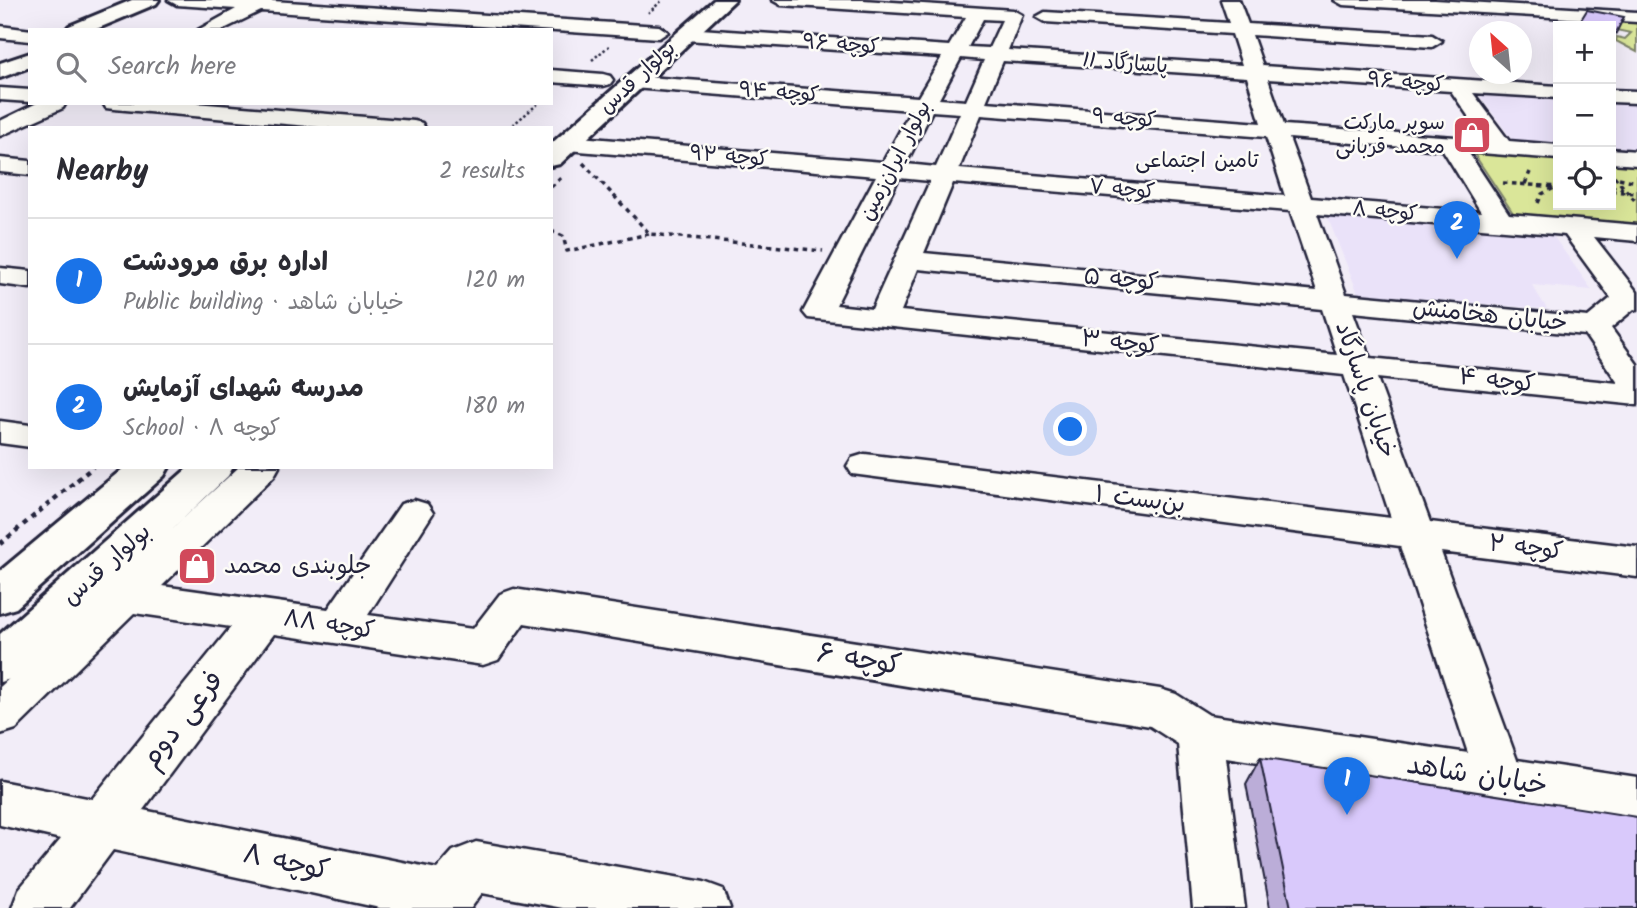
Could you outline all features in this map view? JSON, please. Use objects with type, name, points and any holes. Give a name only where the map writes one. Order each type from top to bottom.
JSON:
[{"type":"main road","points":[[81,28],[149,0]]},
{"type":"main road","points":[[104,28],[170,0]]},
{"type":"main road","name":"بولوار قدس","points":[[566,154],[629,67],[659,32],[696,0]]},
{"type":"main road","name":"بولوار قدس","points":[[576,103],[603,80],[686,34],[725,0]]},
{"type":"main road","points":[[0,61],[28,50]]},
{"type":"main road","points":[[0,71],[28,60]]},
{"type":"main road","name":"بولوار قدس","points":[[0,596],[148,469]]},
{"type":"main road","name":"بولوار قدس","points":[[0,663],[212,469]]},
{"type":"street","points":[[177,0],[262,3],[659,32]]},
{"type":"street","points":[[781,0],[978,12]]},
{"type":"street","points":[[1343,0],[1456,3],[1637,17]]},
{"type":"street","points":[[211,28],[262,3]]},
{"type":"street","name":"بولوار ایران‌زمین","points":[[818,312],[925,104],[978,12],[1013,15],[883,318]]},
{"type":"street","points":[[1045,17],[1235,15],[1432,41]]},
{"type":"street","name":"خیابان پاسارگاد","points":[[1235,15],[1500,779]]},
{"type":"street","points":[[0,32],[28,36]]},
{"type":"street","name":"کوچه ۹۶","points":[[686,34],[996,55]]},
{"type":"street","name":"پاسارگاد 11","points":[[996,55],[1254,72]]},
{"type":"street","name":"کوچه ۹۴","points":[[629,67],[973,108]]},
{"type":"street","name":"کوچه ۹۶","points":[[1254,72],[1553,93]]},
{"type":"street","points":[[553,76],[603,80]]},
{"type":"street","points":[[1458,86],[1502,148]]},
{"type":"street","points":[[0,94],[28,96]]},
{"type":"street","points":[[1616,96],[1637,97]]},
{"type":"street","points":[[0,130],[51,105]]},
{"type":"street","points":[[138,105],[390,126]]},
{"type":"street","name":"کوچه ۹","points":[[973,108],[1553,152]]},
{"type":"street","points":[[1451,144],[1500,221]]},
{"type":"street","name":"کوچه ۹۲","points":[[566,154],[945,175]]},
{"type":"street","points":[[1616,156],[1637,158]]},
{"type":"street","points":[[0,164],[28,168]]},
{"type":"street","name":"کوچه ۷","points":[[945,175],[1300,205]]},
{"type":"street","name":"کوچه ۸","points":[[1300,205],[1637,233]]},
{"type":"street","points":[[1573,228],[1632,301]]},
{"type":"street","name":"کوچه ۵","points":[[908,260],[1334,300]]},
{"type":"street","points":[[0,276],[28,280]]},
{"type":"street","name":"خیابان هخامنش","points":[[1334,300],[1595,327],[1632,301]]},
{"type":"street","name":"کوچه ۳","points":[[818,312],[1357,367]]},
{"type":"street","points":[[1595,327],[1637,387]]},
{"type":"street","name":"کوچه ۴","points":[[1357,367],[1637,395]]},
{"type":"street","points":[[0,432],[28,436]]},
{"type":"street","name":"بن‌بست ۱","points":[[865,466],[1415,534]]},
{"type":"street","points":[[0,715],[259,469]]},
{"type":"street","points":[[338,626],[414,513]]},
{"type":"street","name":"کوچه ۲","points":[[1415,534],[1637,562]]},
{"type":"street","name":"کوچه ۸۸","points":[[125,596],[485,648],[512,607]]},
{"type":"street","name":"کوچه ۶","points":[[512,607],[1160,708],[1199,734]]},
{"type":"street","name":"فرعی دوم","points":[[38,908],[264,616]]},
{"type":"street","points":[[1199,734],[1219,908]]},
{"type":"street","name":"خیابان شاهد","points":[[1199,734],[1637,800]]},
{"type":"street","points":[[0,803],[102,824]]},
{"type":"street","name":"کوچه ۸","points":[[102,824],[444,896],[453,893],[467,870],[475,867],[691,907]]},
{"type":"path","points":[[511,126],[537,105]]},
{"type":"path","points":[[566,154],[650,234]]},
{"type":"path","points":[[1525,184],[1530,172]]},
{"type":"path","points":[[1616,178],[1637,203]]},
{"type":"path","points":[[1474,180],[1553,187]]},
{"type":"path","points":[[1538,203],[1542,194],[1553,189]]},
{"type":"path","points":[[1616,189],[1637,193]]},
{"type":"path","points":[[553,232],[563,236],[567,251],[650,234],[848,254]]},
{"type":"path","points":[[0,544],[91,469]]},
{"type":"shaded area","points":[[1477,92],[1553,98],[1553,146],[1514,142]]},
{"type":"shaded area","points":[[1616,101],[1637,103],[1637,151],[1616,149]]},
{"type":"shaded area","points":[[1327,216],[1551,233],[1592,290],[1532,285],[1547,309],[1358,293]]},
{"type":"green space","points":[[1573,18],[1637,22],[1637,52],[1616,41],[1617,37],[1625,39],[1631,33],[1616,30],[1616,21],[1575,21]]},
{"type":"green space","points":[[1472,151],[1553,158],[1553,210],[1616,210],[1616,162],[1637,164],[1637,226],[1515,216]]},
{"type":"building","points":[[1587,10],[1624,17],[1616,33],[1616,21],[1580,21]]},
{"type":"building","points":[[1260,758],[1637,817],[1637,908],[1291,908]]},
{"type":"place","name":"سوپر مارکت محمد قربانی","points":[[1472,135]]},
{"type":"place","name":"مدرسه شهدای آزمایش","points":[[1457,259]]},
{"type":"place","name":"جلوبندی محمد","points":[[197,566]]},
{"type":"place","name":"اداره برق مرودشت","points":[[1347,815]]},
{"type":"district","name":"تامین اجتماعی","points":[[1197,161]]}]
